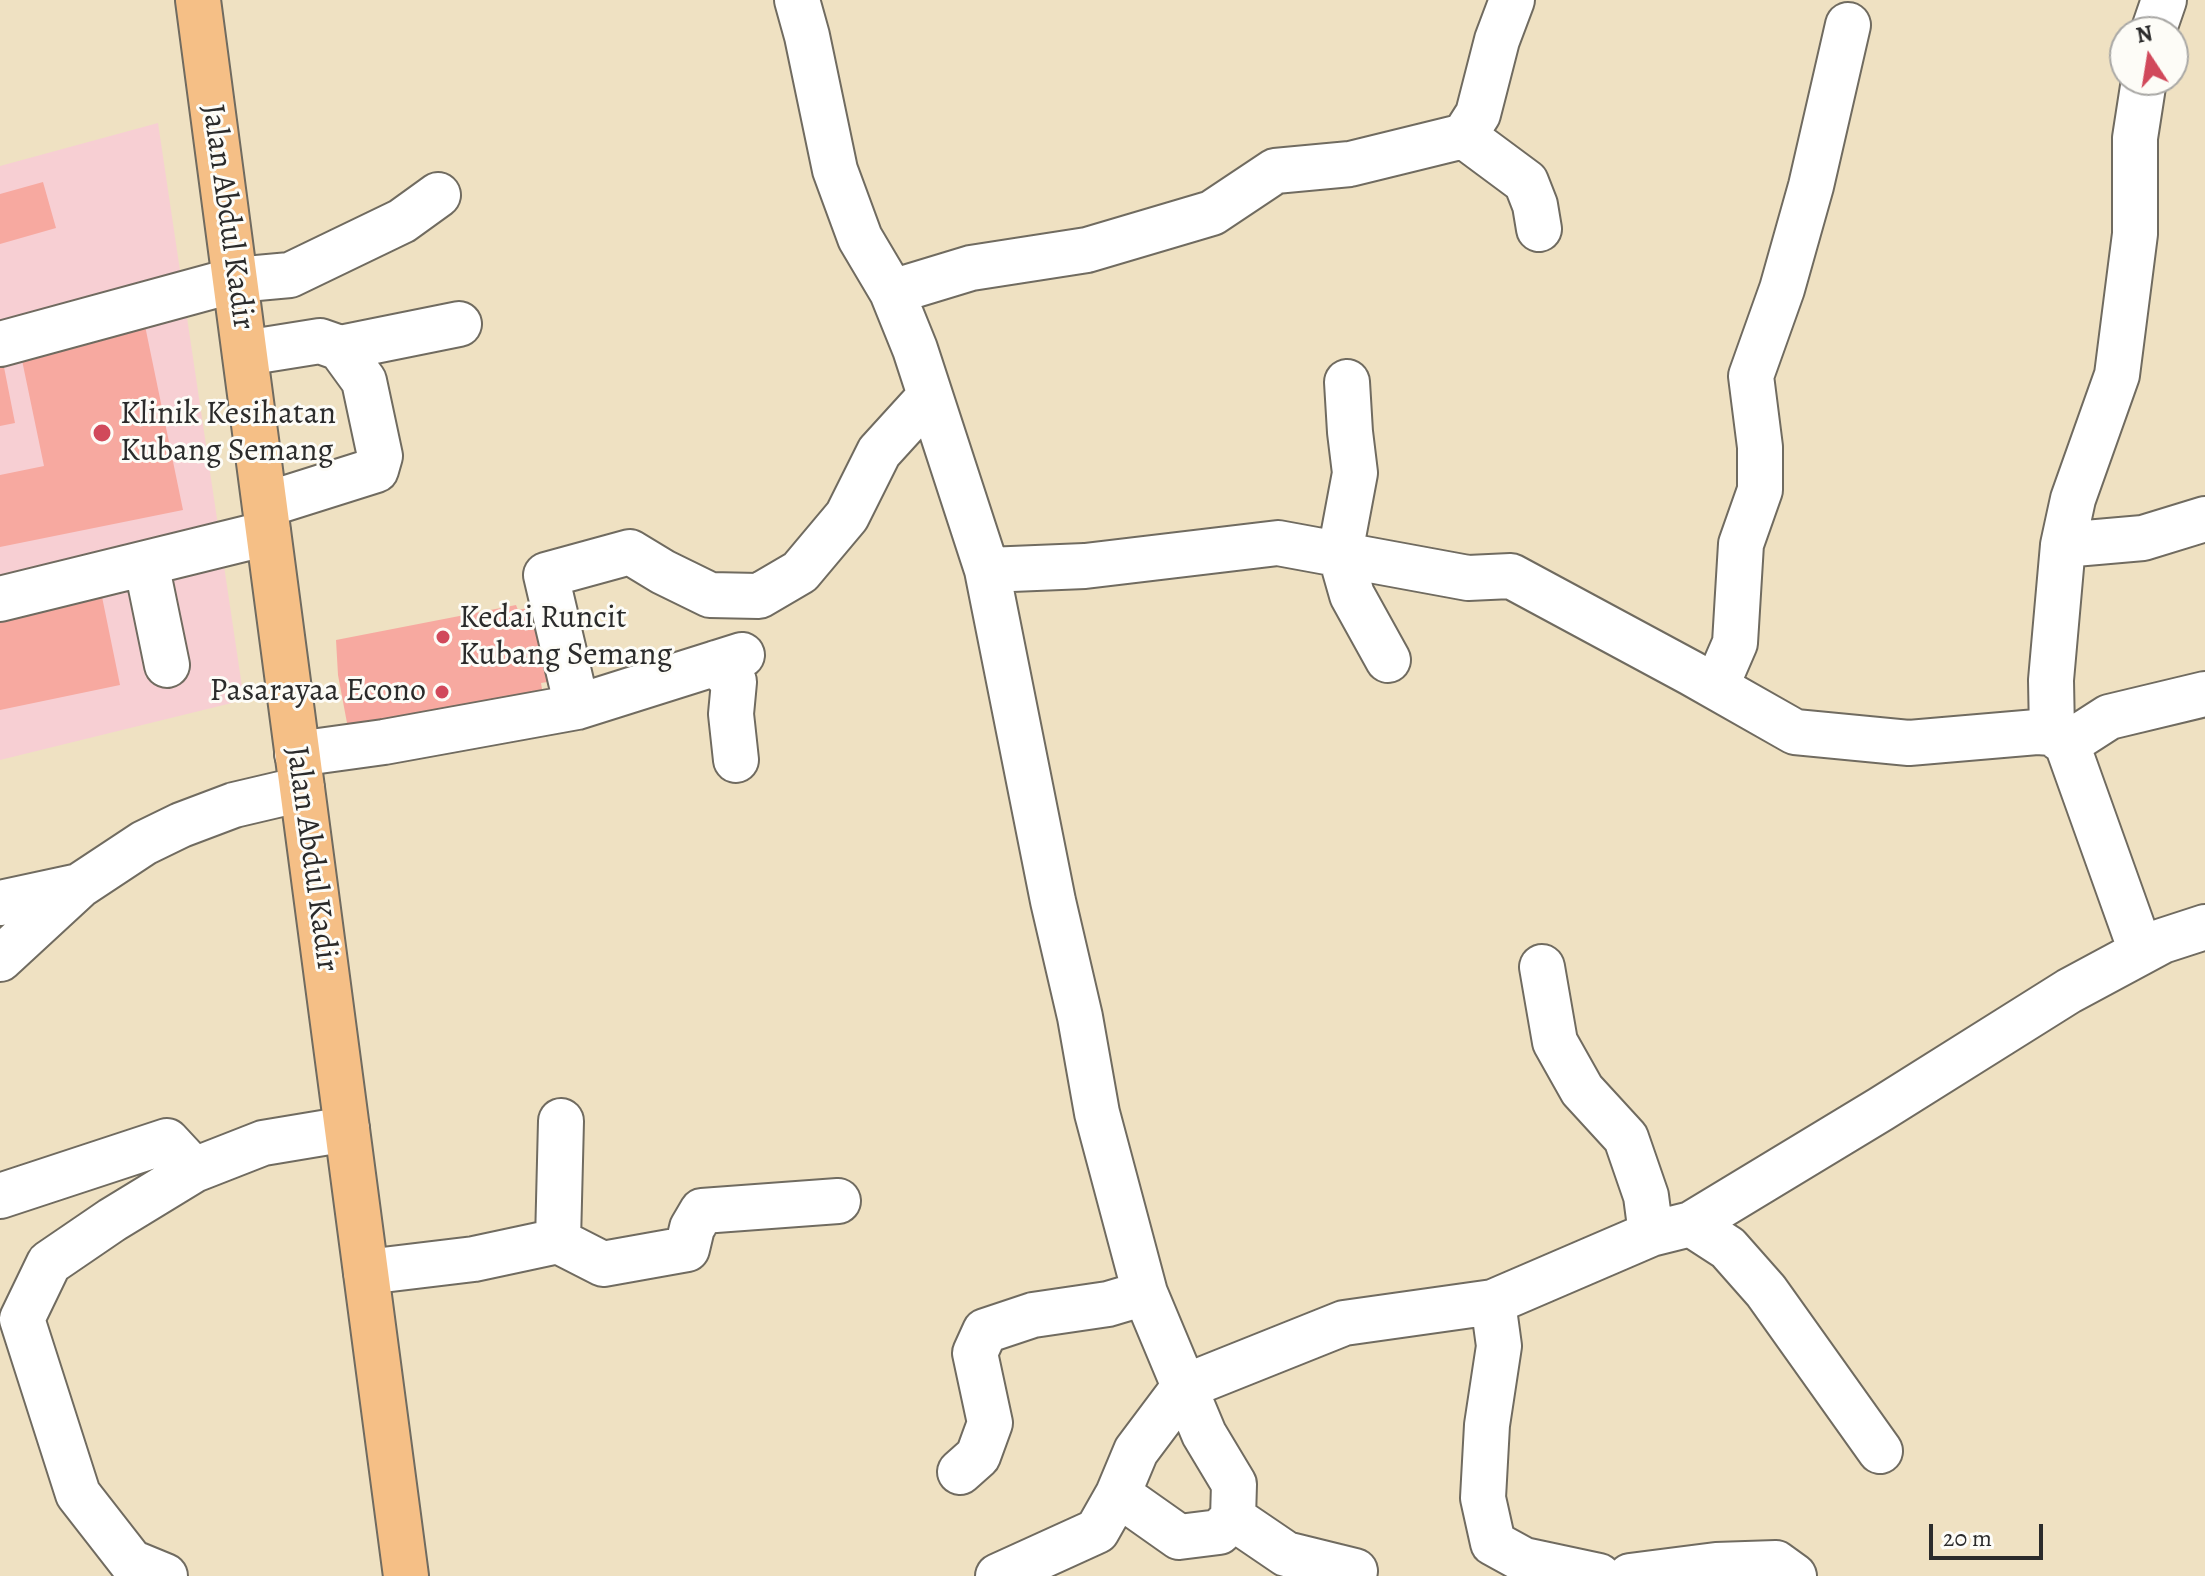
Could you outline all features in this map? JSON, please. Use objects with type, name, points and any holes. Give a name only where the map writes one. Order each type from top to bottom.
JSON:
[{"type":"main road","name":"Jalan Abdul Kadir","points":[[198,0],[406,1576]]},
{"type":"street","points":[[797,0],[835,170],[860,238],[892,292],[915,349],[987,570],[1097,1113],[1145,1293],[1204,1434],[1234,1484],[1233,1518],[1219,1532],[1179,1537],[1118,1494]]},
{"type":"street","points":[[1477,0],[1497,40]]},
{"type":"street","points":[[892,292],[971,268],[1087,250],[1212,213],[1275,171],[1350,164],[1464,136],[1478,114],[1497,40],[1512,0]]},
{"type":"street","points":[[1716,687],[1735,643],[1741,544],[1760,490],[1760,447],[1751,376],[1782,289],[1803,215],[1848,25]]},
{"type":"street","points":[[2141,951],[2059,739],[2051,680],[2063,545],[2073,499],[2117,375],[2135,234],[2135,138],[2142,96]]},
{"type":"street","points":[[1464,136],[1526,182],[1535,205],[1539,229]]},
{"type":"street","points":[[0,344],[235,280],[290,275],[402,221],[438,195]]},
{"type":"street","points":[[245,353],[320,341],[340,348],[459,324]]},
{"type":"street","points":[[0,599],[146,563],[266,519],[376,470],[380,456],[364,381],[340,348]]},
{"type":"street","points":[[1347,382],[1355,473],[1340,553],[1352,595],[1388,660]]},
{"type":"street","points":[[577,707],[546,575],[630,552],[710,595],[759,596],[800,572],[810,561],[847,516],[879,452],[930,396]]},
{"type":"street","points":[[2063,545],[2143,538],[2205,519]]},
{"type":"street","points":[[987,570],[1085,566],[1278,543],[1468,578],[1511,576],[1795,732],[1909,743],[2037,732],[2059,739],[2109,717],[2205,694]]},
{"type":"street","points":[[146,563],[167,665]]},
{"type":"street","points":[[0,959],[79,886],[144,843],[234,805],[300,771],[384,742],[577,707],[729,659],[734,682],[731,714],[736,760]]},
{"type":"street","points":[[0,903],[79,886]]},
{"type":"street","points":[[998,1576],[1097,1531],[1118,1494],[1136,1451],[1184,1387],[1344,1323],[1493,1302],[1671,1229],[1867,1117],[2069,991],[2162,941],[2205,927]]},
{"type":"street","points":[[1542,967],[1555,1042],[1582,1090],[1626,1138],[1646,1196],[1671,1229],[1728,1248],[1766,1291],[1880,1451]]},
{"type":"street","points":[[558,1241],[561,1121]]},
{"type":"street","points":[[165,1576],[131,1562],[78,1494],[11,1330],[49,1263],[194,1170],[263,1143],[347,1129]]},
{"type":"street","points":[[0,1196],[167,1141],[194,1170]]},
{"type":"street","points":[[366,1272],[474,1259],[558,1241],[603,1264],[687,1249],[692,1228],[702,1211],[838,1201]]},
{"type":"street","points":[[960,1472],[978,1456],[990,1423],[975,1353],[985,1331],[1033,1315],[1108,1304],[1145,1293]]},
{"type":"street","points":[[1493,1302],[1499,1346],[1487,1425],[1483,1498],[1493,1560],[1524,1560],[1599,1576]]},
{"type":"street","points":[[1233,1518],[1286,1554],[1355,1571]]},
{"type":"street","points":[[1630,1576],[1716,1565],[1776,1563],[1794,1576]]},
{"type":"shaded area","name":"Klinik Kesihatan Kubang Semang","points":[[158,123],[244,700],[0,760],[0,166]]},
{"type":"building","points":[[43,182],[56,228],[0,244],[0,194]]},
{"type":"building","points":[[143,316],[183,510],[0,547],[0,475],[44,466],[18,341]]},
{"type":"building","points":[[3,362],[15,423],[0,426],[0,363]]},
{"type":"building","points":[[100,587],[120,685],[0,710],[0,592]]},
{"type":"building","name":"Pasarayaa Econo","points":[[516,605],[518,610],[542,605],[560,680],[541,683],[544,701],[350,739],[338,675],[336,640]]},
{"type":"place","name":"Klinik Kesihatan Kubang Semang","points":[[102,433]]},
{"type":"place","name":"Kedai Runcit Kubang Semang","points":[[443,637]]},
{"type":"place","name":"Pasarayaa Econo","points":[[442,692]]}]
